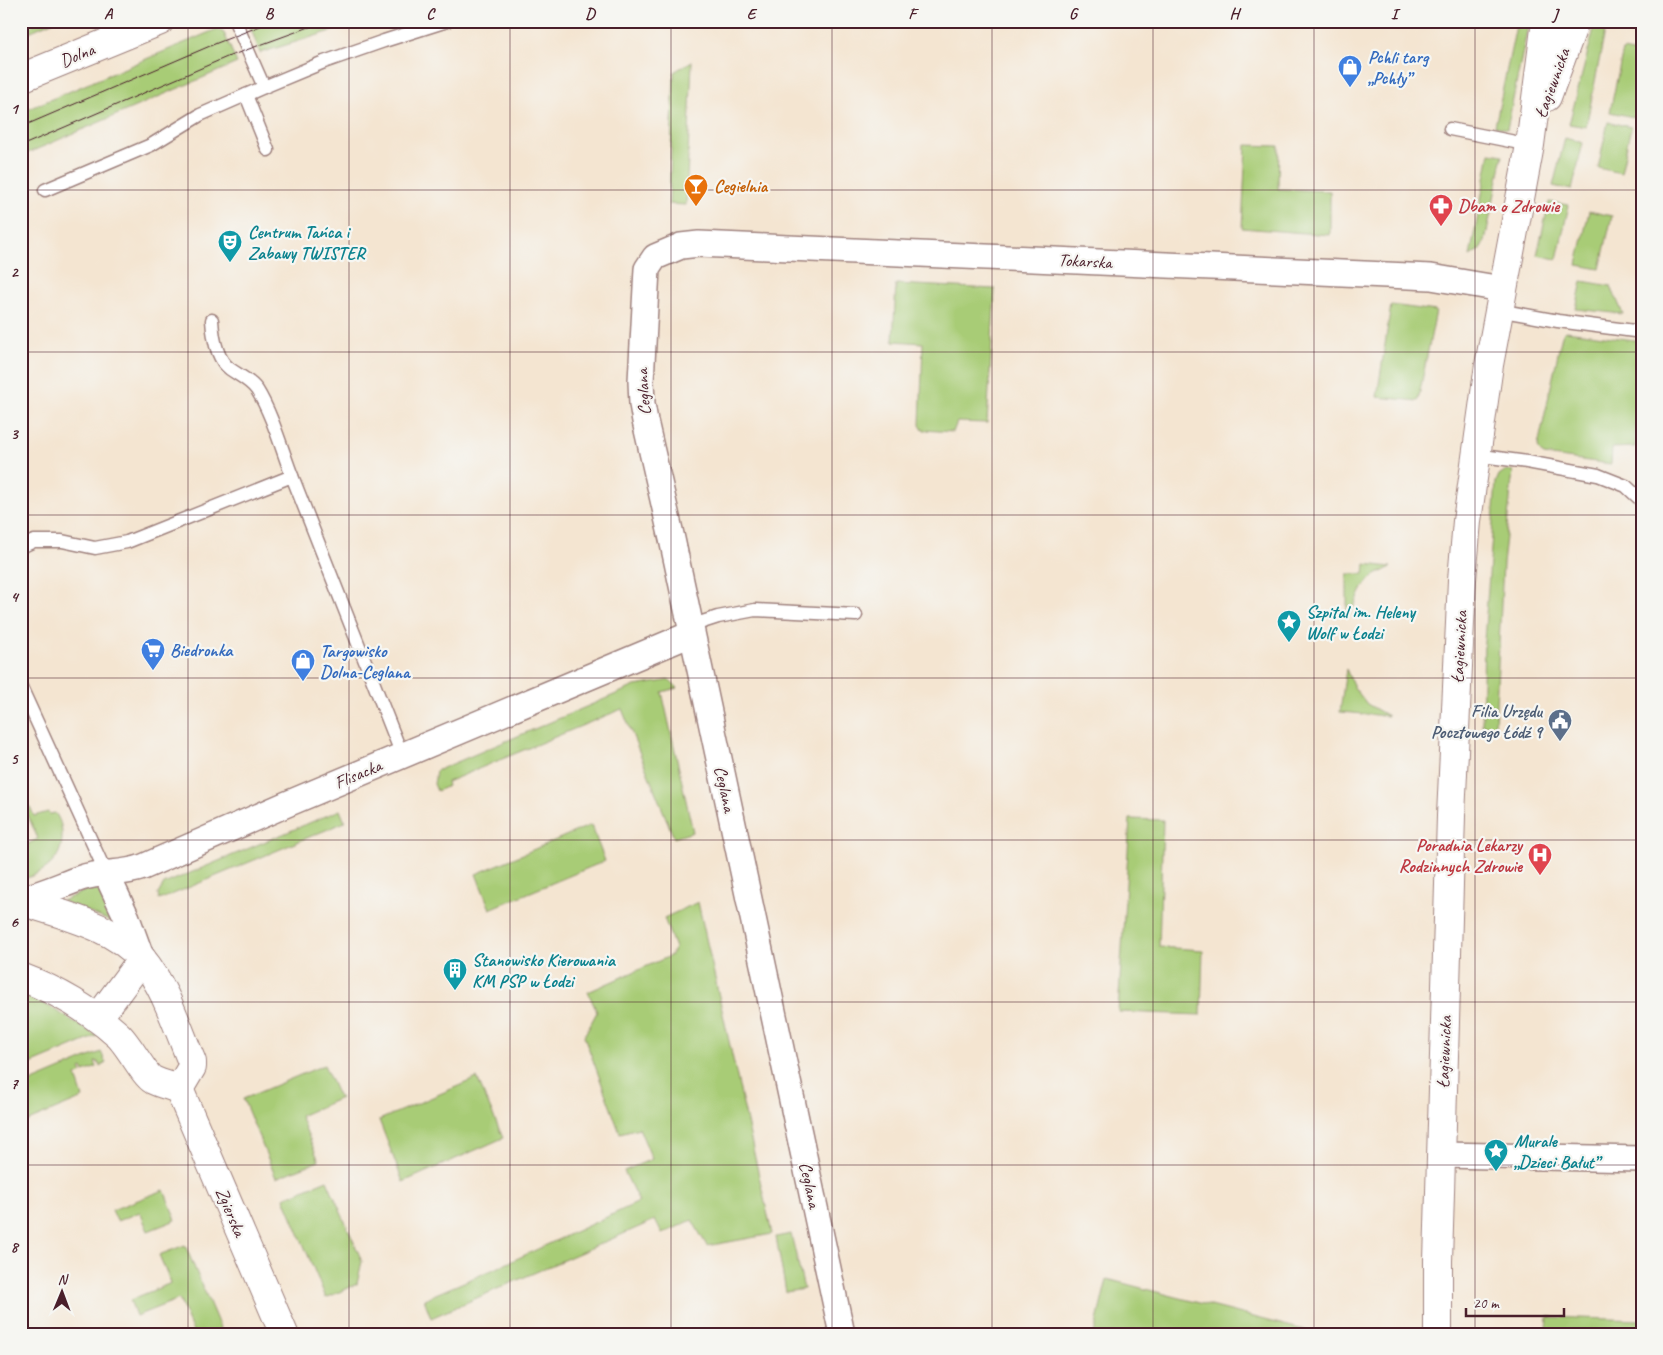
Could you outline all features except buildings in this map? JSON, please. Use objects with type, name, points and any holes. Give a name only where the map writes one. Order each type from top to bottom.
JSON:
[{"type":"street","name":"Dolna","points":[[21,78],[160,21]]},
{"type":"street","name":"Łagiewnicka","points":[[1438,1334],[1441,1155],[1455,716],[1462,580],[1475,455],[1500,299],[1530,146],[1546,21]]},
{"type":"street","name":"Łagiewnicka","points":[[1530,146],[1575,21]]},
{"type":"street","name":"Tokarska","points":[[668,252],[681,246],[698,244],[1431,277],[1500,299]]},
{"type":"street","name":"Ceglana","points":[[668,252],[655,257],[647,268],[640,381],[645,421],[672,539],[842,1334]]},
{"type":"street","name":"Flisacka","points":[[21,900],[81,878],[128,872],[143,867],[691,630]]},
{"type":"street","points":[[21,978],[63,996],[98,1018],[127,1045],[147,1076],[179,1089],[192,1067],[192,1062],[165,997],[142,959],[127,918],[106,874]]},
{"type":"street","points":[[21,900],[105,931],[126,944],[142,959]]},
{"type":"street","points":[[98,1018],[142,959]]},
{"type":"street","name":"Zgierska","points":[[179,1089],[284,1334]]},
{"type":"street","points":[[1441,1155],[1642,1159]]},
{"type":"lane","points":[[236,21],[264,87]]},
{"type":"lane","points":[[45,190],[151,145],[200,115],[264,87],[324,62],[448,21]]},
{"type":"lane","points":[[246,95],[268,150]]},
{"type":"lane","points":[[1450,129],[1530,146]]},
{"type":"lane","points":[[1500,299],[1558,321],[1642,332]]},
{"type":"lane","points":[[212,320],[214,337],[222,358],[228,368],[247,379],[257,390],[267,412],[402,755]]},
{"type":"lane","points":[[1475,455],[1598,475],[1626,486],[1642,501]]},
{"type":"lane","points":[[21,547],[34,541],[62,541],[95,548],[127,542],[292,476]]},
{"type":"lane","points":[[691,630],[718,617],[755,610],[856,615]]},
{"type":"lane","points":[[21,687],[106,874]]},
{"type":"green space","points":[[42,21],[54,21],[29,32],[28,27]]},
{"type":"green space","points":[[248,21],[364,21],[260,53]]},
{"type":"green space","points":[[1517,21],[1529,21],[1507,129],[1495,126]]},
{"type":"green space","points":[[1596,21],[1607,21],[1586,127],[1569,124]]},
{"type":"green space","points":[[217,29],[224,33],[237,63],[21,156],[21,112]]},
{"type":"green space","points":[[1623,50],[1642,54],[1642,76],[1633,117],[1610,112]]},
{"type":"green space","points":[[692,61],[686,205],[669,204],[674,72]]},
{"type":"green space","points":[[1608,122],[1631,127],[1621,173],[1598,168]]},
{"type":"green space","points":[[1565,138],[1583,143],[1572,190],[1553,186]]},
{"type":"green space","points":[[1246,145],[1279,146],[1278,189],[1330,191],[1330,235],[1242,228]]},
{"type":"green space","points":[[1490,153],[1503,155],[1485,241],[1479,250],[1470,256]]},
{"type":"green space","points":[[1549,202],[1569,205],[1557,259],[1537,255]]},
{"type":"green space","points":[[1589,211],[1612,216],[1600,269],[1577,265]]},
{"type":"green space","points":[[1582,281],[1611,286],[1623,314],[1576,309]]},
{"type":"green space","points":[[896,284],[995,289],[987,423],[957,422],[953,432],[923,430],[920,425],[923,343],[893,341]]},
{"type":"green space","points":[[1391,305],[1436,311],[1418,401],[1377,397]]},
{"type":"green space","points":[[1566,331],[1642,341],[1642,412],[1636,412],[1635,447],[1612,448],[1611,464],[1544,455],[1540,452],[1538,446],[1562,335]]},
{"type":"green space","points":[[1506,470],[1513,471],[1503,564],[1495,726],[1482,725],[1484,641],[1496,482],[1499,475]]},
{"type":"green space","points":[[1365,564],[1391,567],[1370,579],[1347,616],[1347,574],[1364,574]]},
{"type":"green space","points":[[1346,669],[1354,687],[1367,704],[1388,716],[1340,712]]},
{"type":"green space","points":[[670,680],[678,688],[662,692],[693,832],[674,838],[622,709],[447,782],[448,786],[437,791],[434,784],[436,771],[635,686]]},
{"type":"green space","points":[[21,785],[34,816],[48,812],[50,814],[55,813],[62,829],[62,835],[59,852],[50,865],[37,874],[21,880],[21,847],[38,839],[21,799]]},
{"type":"green space","points":[[340,810],[345,822],[159,900],[158,894],[164,884]]},
{"type":"green space","points":[[1130,819],[1163,820],[1159,947],[1203,950],[1201,1015],[1118,1012]]},
{"type":"green space","points":[[591,825],[605,861],[490,909],[476,874]]},
{"type":"green space","points":[[89,889],[96,890],[105,896],[116,924],[62,901]]},
{"type":"green space","points":[[698,902],[772,1234],[707,1246],[692,1220],[662,1234],[655,1220],[431,1318],[424,1299],[499,1267],[639,1202],[624,1171],[652,1159],[639,1128],[620,1133],[584,1036],[597,1012],[588,992],[670,956],[675,948],[664,918]]},
{"type":"green space","points":[[21,993],[50,1007],[97,1036],[21,1068]]},
{"type":"green space","points":[[101,1052],[106,1063],[100,1066],[97,1061],[95,1062],[97,1067],[84,1072],[82,1068],[80,1069],[82,1073],[76,1076],[83,1098],[21,1124],[21,1086]]},
{"type":"green space","points":[[324,1065],[338,1096],[341,1098],[300,1116],[319,1161],[276,1178],[243,1099]]},
{"type":"green space","points":[[477,1078],[503,1138],[403,1182],[379,1120]]},
{"type":"green space","points":[[327,1180],[362,1261],[357,1284],[326,1298],[284,1198]]},
{"type":"green space","points":[[164,1190],[176,1220],[148,1231],[140,1212],[117,1221],[112,1210]]},
{"type":"green space","points":[[791,1234],[804,1289],[786,1292],[776,1237]]},
{"type":"green space","points":[[185,1245],[221,1330],[211,1334],[194,1334],[179,1299],[136,1316],[130,1300],[171,1283],[159,1255]]},
{"type":"green space","points":[[1107,1279],[1319,1334],[1094,1334]]},
{"type":"green space","points":[[1548,1317],[1642,1320],[1642,1332],[1547,1329]]},
{"type":"tram line","points":[[21,127],[273,21]]},
{"type":"tram line","points":[[21,146],[227,57],[326,21]]},
{"type":"place","name":"Pchli targ „Pchły”","points":[[1350,88]]},
{"type":"place","name":"Cegielnia","points":[[696,207]]},
{"type":"place","name":"Dbam o Zdrowie","points":[[1441,227]]},
{"type":"place","name":"Centrum Tańca i Zabawy TWISTER","points":[[230,263]]},
{"type":"place","name":"Szpital im. Heleny Wolf w Łodzi","points":[[1289,643]]},
{"type":"place","name":"Biedronka","points":[[153,671]]},
{"type":"place","name":"Targowisko Dolna-Ceglana","points":[[303,682]]},
{"type":"place","name":"Filia Urzędu Pocztowego Łódź 9","points":[[1560,742]]},
{"type":"place","name":"Poradnia Lekarzy Rodzinnych Zdrowie","points":[[1540,876]]},
{"type":"place","name":"Stanowisko Kierowania KM PSP w Łodzi","points":[[455,991]]},
{"type":"place","name":"Murale „Dzieci Bałut”","points":[[1496,1172]]}]
